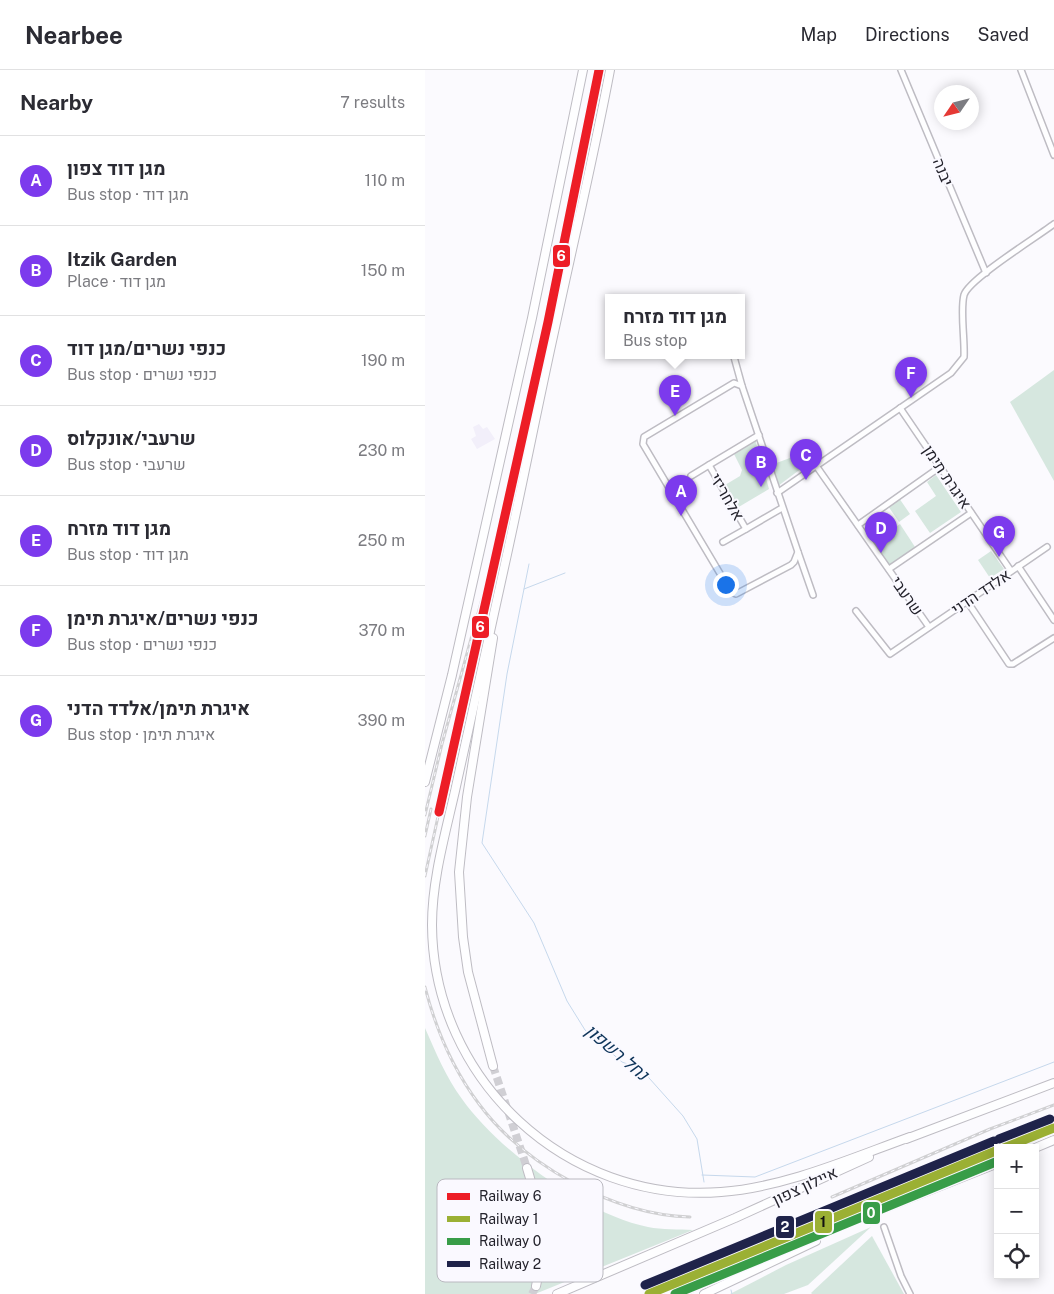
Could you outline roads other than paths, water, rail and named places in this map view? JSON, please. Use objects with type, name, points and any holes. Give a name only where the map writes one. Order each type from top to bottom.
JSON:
[{"type":"highway","points":[[425,782],[452,675],[530,328],[583,70]]},
{"type":"highway","points":[[610,70],[505,567],[482,662],[439,861],[433,911],[434,957],[443,999],[459,1042],[481,1079],[519,1122],[563,1155],[602,1174],[641,1187],[661,1191],[703,1193],[759,1187],[790,1179],[910,1138]]},
{"type":"highway","points":[[493,1066],[468,972],[462,929],[459,872],[467,797],[505,567]]},
{"type":"highway","name":"איילון צפון","points":[[603,1274],[735,1218],[910,1138],[1054,1083]]},
{"type":"highway","points":[[1039,1146],[1054,1140]]},
{"type":"highway","points":[[677,1294],[994,1165]]},
{"type":"highway","points":[[527,1168],[530,1179]]},
{"type":"highway","points":[[704,1294],[909,1198]]},
{"type":"highway","points":[[536,1286],[537,1282]]},
{"type":"highway","name":"איילון צפון","points":[[557,1294],[585,1282]]},
{"type":"street","name":"יבנה","points":[[901,70],[985,273]]},
{"type":"street","points":[[1021,70],[1054,155]]},
{"type":"street","points":[[777,493],[944,379],[964,357],[963,298],[967,288],[1054,224]]},
{"type":"street","points":[[735,359],[777,493],[813,595]]},
{"type":"street","points":[[742,386],[734,383],[644,437],[643,444],[733,594],[791,565],[798,552]]},
{"type":"street","name":"איגרת תימן","points":[[900,408],[1011,571]]},
{"type":"street","name":"אלחריזי","points":[[691,476],[759,436]]},
{"type":"street","name":"אלחריזי","points":[[709,465],[746,529]]},
{"type":"street","name":"שרעבי","points":[[817,466],[929,627]]},
{"type":"street","points":[[858,525],[940,467]]},
{"type":"street","name":"אלחריזי","points":[[723,542],[782,508]]},
{"type":"street","points":[[889,569],[971,513]]},
{"type":"street","name":"אלדד הדני","points":[[856,611],[890,654],[1047,547]]},
{"type":"street","points":[[1018,566],[1054,620]]},
{"type":"street","points":[[967,601],[1009,664],[1013,664],[1054,638]]},
{"type":"street","points":[[884,1227],[901,1276],[910,1294]]},
{"type":"waterway","name":"נחל רשפון","points":[[529,564],[507,674],[482,843],[534,923],[567,1001],[585,1030],[622,1062],[641,1069],[683,1116],[697,1139],[704,1182]]},
{"type":"waterway","points":[[524,589],[565,573]]},
{"type":"waterway","points":[[702,1175],[755,1177],[1054,1062]]},
{"type":"waterway","name":"נחל רשפון","points":[[731,1290],[732,1294]]},
{"type":"tunnel","points":[[493,1066],[527,1168]]},
{"type":"tunnel","points":[[532,1294],[536,1286]]},
{"type":"railway","points":[[425,815],[442,744],[482,599]]},
{"type":"railway","points":[[425,836],[431,809]]},
{"type":"railway","points":[[425,876],[439,812]]},
{"type":"railway","points":[[425,987],[434,1018],[446,1048],[461,1077],[479,1104],[520,1147],[566,1179]]},
{"type":"railway","points":[[832,1197],[990,1129],[1054,1105]]},
{"type":"railway","points":[[840,1209],[1054,1123]]},
{"type":"railway","points":[[603,1196],[631,1207],[661,1214],[690,1217]]},
{"type":"rail line","name":"6","points":[[439,812],[548,322],[599,70]]},
{"type":"rail line","name":"2","points":[[999,1139],[1050,1119]]},
{"type":"rail line","name":"1","points":[[1014,1144],[1054,1128]]},
{"type":"rail line","name":"2","points":[[645,1285],[994,1141]]},
{"type":"rail line","name":"1","points":[[649,1294],[994,1152]]},
{"type":"rail line","name":"0","points":[[675,1294],[994,1163]]},
{"type":"place","name":"כנפי נשרים/איגרת תימן","points":[[911,398]]},
{"type":"place","name":"מגן דוד מזרח","points":[[675,416]]},
{"type":"place","name":"כנפי נשרים/מגן דוד","points":[[806,480]]},
{"type":"place","name":"Itzik Garden","points":[[761,487]]},
{"type":"place","name":"מגן דוד צפון","points":[[681,516]]},
{"type":"place","name":"שרעבי/אונקלוס","points":[[881,553]]},
{"type":"place","name":"איגרת תימן/אלדד הדני","points":[[999,557]]}]
